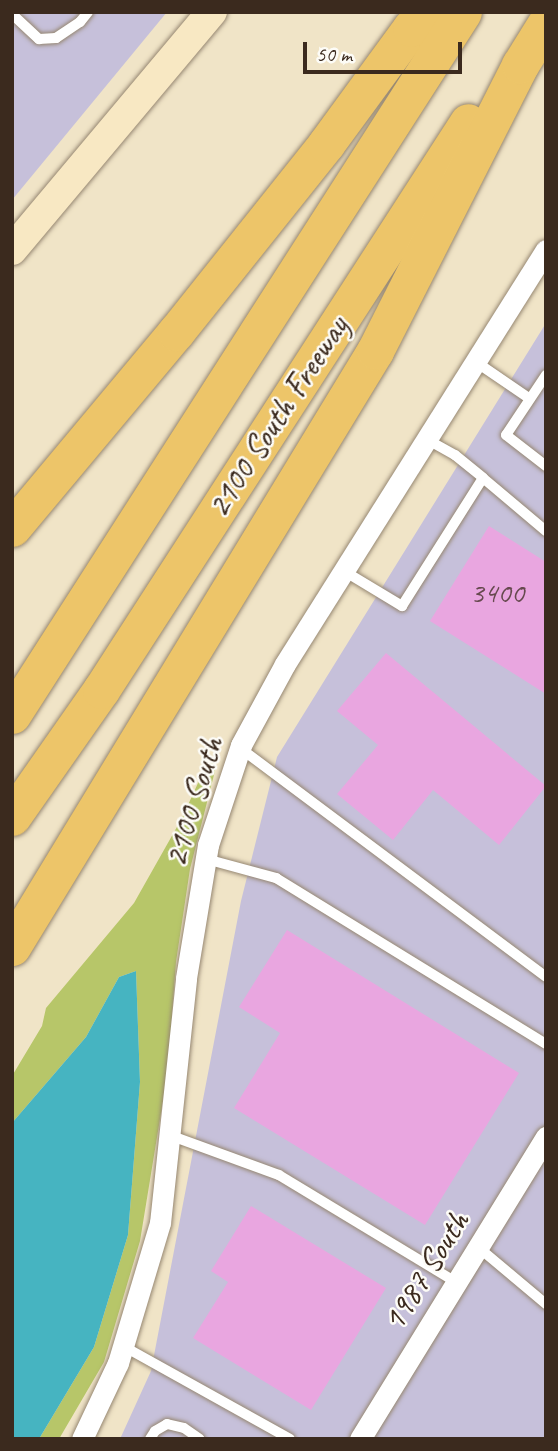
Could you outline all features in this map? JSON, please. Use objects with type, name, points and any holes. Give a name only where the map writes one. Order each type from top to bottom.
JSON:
[{"type":"highway","points":[[12,528],[184,322],[326,144],[411,28],[428,12]]},
{"type":"highway","name":"2100 South Freeway","points":[[12,715],[463,12]]},
{"type":"highway","name":"2100 South Freeway","points":[[12,817],[101,690],[539,12]]},
{"type":"highway","points":[[12,947],[375,351],[520,65],[546,23]]},
{"type":"street","points":[[12,250],[212,12]]},
{"type":"street","name":"2100 South","points":[[82,1439],[97,1412],[123,1346],[160,1223],[186,978],[206,859],[240,748],[285,664],[476,362],[540,272],[546,250]]},
{"type":"street","name":"1987 South","points":[[359,1439],[546,1137]]},
{"type":"lane","points":[[12,14],[39,39],[56,38],[80,22],[88,12]]},
{"type":"lane","points":[[476,362],[530,399]]},
{"type":"lane","points":[[546,375],[506,435],[546,466]]},
{"type":"lane","points":[[428,440],[456,456],[546,531]]},
{"type":"lane","points":[[344,571],[402,606],[483,478]]},
{"type":"lane","points":[[240,748],[546,977]]},
{"type":"lane","points":[[206,859],[276,878],[546,1044]]},
{"type":"lane","points":[[169,1135],[279,1175],[456,1282]]},
{"type":"lane","points":[[478,1247],[546,1304]]},
{"type":"lane","points":[[123,1346],[290,1439]]},
{"type":"lane","points":[[150,1439],[155,1431],[167,1424],[184,1429],[200,1439]]},
{"type":"shaded area","points":[[12,12],[167,12],[12,200]]},
{"type":"shaded area","points":[[546,323],[546,1439],[120,1439],[151,1371],[241,901],[277,757]]},
{"type":"green space","points":[[209,759],[216,767],[190,869],[176,962],[168,1070],[140,1241],[104,1362],[59,1439],[39,1439],[94,1347],[128,1235],[140,1082],[136,971],[119,977],[86,1037],[12,1123],[12,1076],[42,1026],[46,1008],[134,903],[182,818]]},
{"type":"water","points":[[136,971],[140,1082],[128,1235],[94,1347],[39,1439],[12,1439],[12,1123],[86,1037],[119,977]]},
{"type":"building","points":[[489,526],[546,562],[546,694],[430,621]]},
{"type":"building","points":[[386,653],[546,786],[499,845],[433,790],[393,840],[337,794],[378,745],[337,711]]},
{"type":"building","points":[[287,930],[519,1073],[425,1225],[234,1108],[280,1033],[239,1007]]},
{"type":"building","points":[[251,1206],[386,1288],[311,1410],[193,1338],[228,1282],[211,1271]]}]
